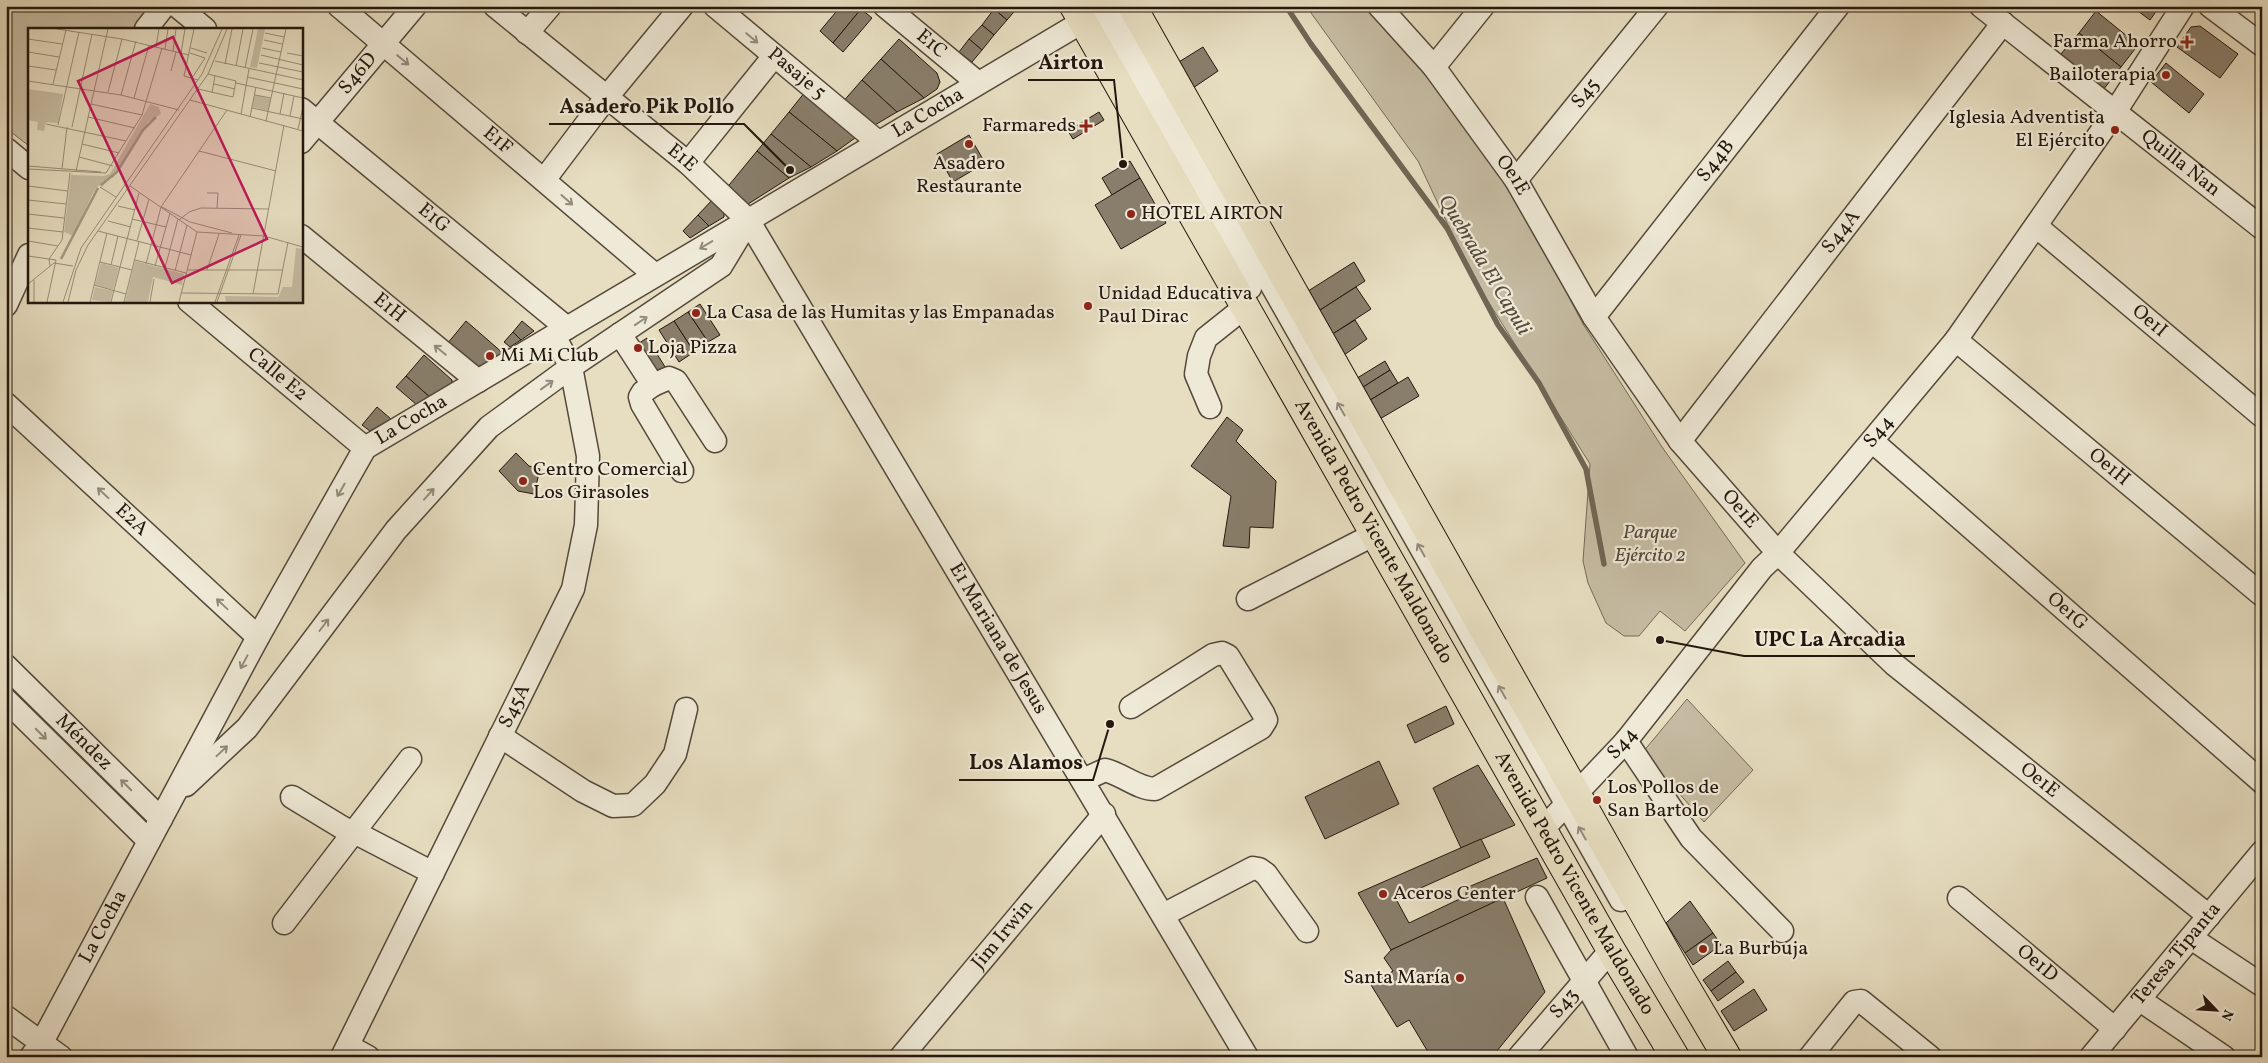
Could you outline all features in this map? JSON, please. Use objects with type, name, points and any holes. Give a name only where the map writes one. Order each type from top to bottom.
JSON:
[{"type":"main road","name":"Avenida Pedro Vicente Maldonado","points":[[1132,6],[1559,813],[1611,950],[1675,1057]]},
{"type":"main road","name":"Avenida Pedro Vicente Maldonado","points":[[1094,10],[1245,307],[1375,534],[1559,813],[1727,1057]]},
{"type":"street","points":[[147,28],[164,6]]},
{"type":"street","points":[[178,6],[204,28]]},
{"type":"street","name":"E1F","points":[[339,6],[655,275]]},
{"type":"street","name":"S46D","points":[[302,139],[310,116],[384,44],[415,6]]},
{"type":"street","name":"E1E","points":[[495,6],[688,163],[748,220]]},
{"type":"street","points":[[527,32],[550,6]]},
{"type":"street","points":[[544,180],[606,98],[682,6]]},
{"type":"street","name":"Pasaje 5","points":[[715,6],[878,142]]},
{"type":"street","name":"E1C","points":[[885,6],[978,83]]},
{"type":"street","name":"Oe1E","points":[[1379,6],[1434,67],[1516,180],[1594,317],[1680,441],[1778,553],[1895,665],[2208,916]]},
{"type":"street","points":[[1434,67],[1483,6]]},
{"type":"street","name":"S45","points":[[1516,180],[1657,6]]},
{"type":"street","name":"S44B","points":[[1594,317],[1838,6]]},
{"type":"street","name":"Quilla Ñan","points":[[1981,6],[2262,228]]},
{"type":"street","name":"S44","points":[[1559,813],[1626,741],[1762,568],[1778,553],[1956,340],[2115,112],[2183,6]]},
{"type":"street","points":[[2210,6],[2262,45]]},
{"type":"street","points":[[1094,10],[1559,813],[1712,1057]]},
{"type":"street","name":"La Cocha","points":[[36,1050],[258,637],[365,448],[978,83],[1094,10]]},
{"type":"street","name":"S44A","points":[[1680,441],[2003,23]]},
{"type":"street","points":[[688,163],[774,56]]},
{"type":"street","name":"E1G","points":[[310,116],[560,332]]},
{"type":"street","points":[[6,149],[28,167]]},
{"type":"street","name":"La Cocha","points":[[174,796],[247,728],[396,530],[489,427],[571,368],[721,266],[748,220]]},
{"type":"street","name":"E1 Mariana de Jesus","points":[[748,220],[1248,1057]]},
{"type":"street","name":"Oe1I","points":[[2036,226],[2262,416]]},
{"type":"street","name":"E1H","points":[[302,237],[478,381]]},
{"type":"street","points":[[6,305],[28,257]]},
{"type":"street","name":"Calle E2","points":[[190,302],[365,448]]},
{"type":"street","points":[[1210,408],[1196,374],[1199,356],[1206,338],[1245,307]]},
{"type":"street","name":"S45A","points":[[345,1051],[573,588],[586,525],[588,456],[571,368],[560,332]]},
{"type":"street","points":[[620,334],[653,385]]},
{"type":"street","name":"Oe1H","points":[[1956,340],[2262,595]]},
{"type":"street","points":[[682,471],[642,404],[640,397],[643,392],[669,378],[676,381],[715,441]]},
{"type":"street","name":"E2A","points":[[6,404],[258,637]]},
{"type":"street","name":"Oe1G","points":[[1872,441],[2262,782]]},
{"type":"street","points":[[1248,599],[1375,534]]},
{"type":"street","points":[[1083,780],[1104,770],[1126,777],[1146,789],[1155,789],[1261,728],[1266,720],[1263,712],[1228,656],[1222,653],[1213,655],[1131,708]]},
{"type":"street","name":"Méndez","points":[[6,666],[161,820]]},
{"type":"street","name":"Méndez","points":[[6,700],[149,842]]},
{"type":"street","points":[[500,736],[583,791],[613,806],[633,805],[655,784],[675,754],[686,709]]},
{"type":"street","points":[[1626,741],[1691,838],[1782,931]]},
{"type":"street","points":[[284,923],[410,759]]},
{"type":"street","points":[[292,797],[343,828],[433,873]]},
{"type":"street","points":[[1559,813],[1684,1057]]},
{"type":"street","name":"Jim Irwin","points":[[901,1057],[1104,814]]},
{"type":"street","name":"Teresa Tipanta","points":[[2091,1057],[2208,916],[2258,865]]},
{"type":"street","points":[[1163,915],[1253,868],[1259,869],[1266,874],[1307,931]]},
{"type":"street","points":[[1537,897],[1627,1057]]},
{"type":"street","name":"Oe1D","points":[[1959,898],[2115,1028]]},
{"type":"street","points":[[2191,938],[2262,985]]},
{"type":"street","name":"S43","points":[[1519,1057],[1611,950]]},
{"type":"street","points":[[2140,1000],[2224,1057]]},
{"type":"street","points":[[1810,1057],[1854,1002],[1858,1001],[1861,1001],[1930,1057]]},
{"type":"street","points":[[6,1017],[36,1050],[61,1057]]},
{"type":"street","points":[[345,1051],[368,1057]]},
{"type":"green space","points":[[6,6],[152,6],[135,28],[28,28],[28,145],[6,128]]},
{"type":"green space","name":"Parque Ejército 2","points":[[1306,6],[1367,6],[1424,73],[1509,183],[1583,324],[1662,447],[1745,563],[1685,631],[1660,611],[1639,636],[1624,636],[1606,623],[1588,583],[1583,561],[1590,464],[1471,274],[1418,161]]},
{"type":"green space","points":[[1687,699],[1753,770],[1704,822],[1643,752]]},
{"type":"building","points":[[841,6],[857,6],[861,9],[833,43],[820,31]]},
{"type":"building","points":[[997,6],[1019,6],[1007,20],[994,9]]},
{"type":"building","points":[[2131,6],[2160,6],[2150,20]]},
{"type":"building","points":[[861,9],[872,18],[843,52],[833,43]]},
{"type":"building","points":[[994,9],[1007,20],[994,35],[982,25]]},
{"type":"building","points":[[2096,11],[2138,45],[2121,67],[2079,33]]},
{"type":"building","points":[[982,25],[994,35],[982,50],[969,39]]},
{"type":"building","points":[[2200,26],[2238,54],[2220,78],[2177,47],[2191,27]]},
{"type":"building","points":[[2079,33],[2121,67],[2103,90],[2060,55]]},
{"type":"building","points":[[899,39],[937,73],[940,82],[937,89],[924,98],[881,59]]},
{"type":"building","points":[[969,39],[982,50],[972,62],[959,52]]},
{"type":"building","points":[[1203,47],[1218,71],[1190,90],[1174,65]]},
{"type":"building","points":[[881,59],[924,98],[897,112],[862,80]]},
{"type":"building","points":[[2166,63],[2204,94],[2189,113],[2151,82]]},
{"type":"building","points":[[862,80],[897,112],[868,129],[841,104]]},
{"type":"building","points":[[805,92],[855,133],[855,138],[837,151],[789,112]]},
{"type":"building","points":[[789,112],[837,151],[811,167],[771,134]]},
{"type":"building","name":"Farmareds","points":[[1099,112],[1104,120],[1073,139],[1068,131]]},
{"type":"building","points":[[771,134],[811,167],[789,178],[757,151]]},
{"type":"building","points":[[969,135],[985,163],[953,182],[937,154]]},
{"type":"building","points":[[757,151],[789,178],[745,206],[725,190]]},
{"type":"building","points":[[1130,161],[1140,178],[1112,195],[1102,178]]},
{"type":"building","name":"HOTEL AIRTON","points":[[1140,178],[1166,223],[1121,249],[1095,205]]},
{"type":"building","points":[[713,199],[724,210],[724,217],[709,226],[698,215]]},
{"type":"building","points":[[698,215],[709,226],[690,238],[683,231]]},
{"type":"building","points":[[1354,262],[1365,281],[1317,312],[1305,293]]},
{"type":"building","points":[[1356,287],[1371,309],[1331,335],[1317,312]]},
{"type":"building","points":[[700,304],[720,335],[708,342],[688,312]]},
{"type":"building","points":[[688,312],[708,342],[694,352],[674,321]]},
{"type":"building","points":[[1355,320],[1367,339],[1344,355],[1331,335]]},
{"type":"building","points":[[466,321],[504,354],[478,370],[447,344]]},
{"type":"building","points":[[522,321],[534,331],[521,340],[513,332]]},
{"type":"building","points":[[674,321],[694,352],[679,362],[659,330]]},
{"type":"building","points":[[513,332],[521,340],[510,347],[504,342]]},
{"type":"building","points":[[647,338],[667,370],[653,379],[633,347]]},
{"type":"building","points":[[424,355],[452,380],[452,385],[432,399],[406,376]]},
{"type":"building","points":[[1385,361],[1390,370],[1360,389],[1354,380]]},
{"type":"building","points":[[1390,370],[1398,383],[1367,402],[1360,389]]},
{"type":"building","points":[[406,376],[432,399],[417,405],[396,387]]},
{"type":"building","points":[[1408,377],[1419,396],[1378,420],[1367,402]]},
{"type":"building","points":[[377,407],[391,419],[370,431],[362,425]]},
{"type":"building","points":[[1227,417],[1243,430],[1236,441],[1276,481],[1273,528],[1250,527],[1249,548],[1223,546],[1231,496],[1191,466]]},
{"type":"building","name":"Centro Comercial Los Girasoles","points":[[516,453],[529,466],[540,469],[534,494],[518,491],[499,471]]},
{"type":"building","points":[[1446,706],[1454,724],[1415,743],[1407,725]]},
{"type":"building","points":[[1379,761],[1399,804],[1325,839],[1305,797]]},
{"type":"building","points":[[1478,765],[1515,825],[1461,848],[1433,788]]},
{"type":"building","name":"Aceros Center","points":[[1481,839],[1490,857],[1396,899],[1409,923],[1466,896],[1466,888],[1537,858],[1547,878],[1391,950],[1358,893]]},
{"type":"building","name":"Santa María","points":[[1503,898],[1545,992],[1492,1057],[1431,1057],[1409,1020],[1397,1027],[1371,985],[1393,971],[1384,958],[1391,950]]},
{"type":"building","points":[[1690,901],[1713,933],[1685,953],[1666,923]]},
{"type":"building","name":"La Burbuja","points":[[1713,933],[1721,945],[1693,965],[1685,953]]},
{"type":"building","points":[[1728,961],[1736,972],[1711,991],[1703,980]]},
{"type":"building","points":[[1736,972],[1744,982],[1718,1001],[1711,991]]},
{"type":"building","points":[[1754,989],[1767,1010],[1734,1031],[1721,1011]]},
{"type":"waterway","name":"Quebrada El Capuli","points":[[1286,6],[1311,44],[1447,228],[1498,325],[1539,383],[1586,469],[1604,564]]},
{"type":"place","name":"Farma Ahorro","points":[[2187,42]]},
{"type":"place","name":"Bailoterapia","points":[[2166,75]]},
{"type":"place","name":"Farmareds","points":[[1086,126]]},
{"type":"place","name":"Iglesia Adventista El Ejército","points":[[2115,130]]},
{"type":"place","name":"Asadero Restaurante","points":[[969,144]]},
{"type":"place","name":"Airton","points":[[1123,164]]},
{"type":"place","name":"Asadero Pik Pollo","points":[[790,170]]},
{"type":"place","name":"HOTEL AIRTON","points":[[1131,214]]},
{"type":"place","name":"Unidad Educativa Paul Dirac","points":[[1088,306]]},
{"type":"place","name":"La Casa de las Humitas y las Empanadas","points":[[696,313]]},
{"type":"place","name":"Loja Pizza","points":[[638,348]]},
{"type":"place","name":"Mi Mi Club","points":[[490,356]]},
{"type":"place","name":"Centro Comercial Los Girasoles","points":[[523,481]]},
{"type":"place","name":"UPC La Arcadia","points":[[1660,640]]},
{"type":"place","name":"Los Alamos","points":[[1110,724]]},
{"type":"place","name":"Los Pollos de San Bartolo","points":[[1597,800]]},
{"type":"place","name":"Aceros Center","points":[[1383,894]]},
{"type":"place","name":"La Burbuja","points":[[1703,949]]},
{"type":"place","name":"Santa María","points":[[1460,978]]}]
